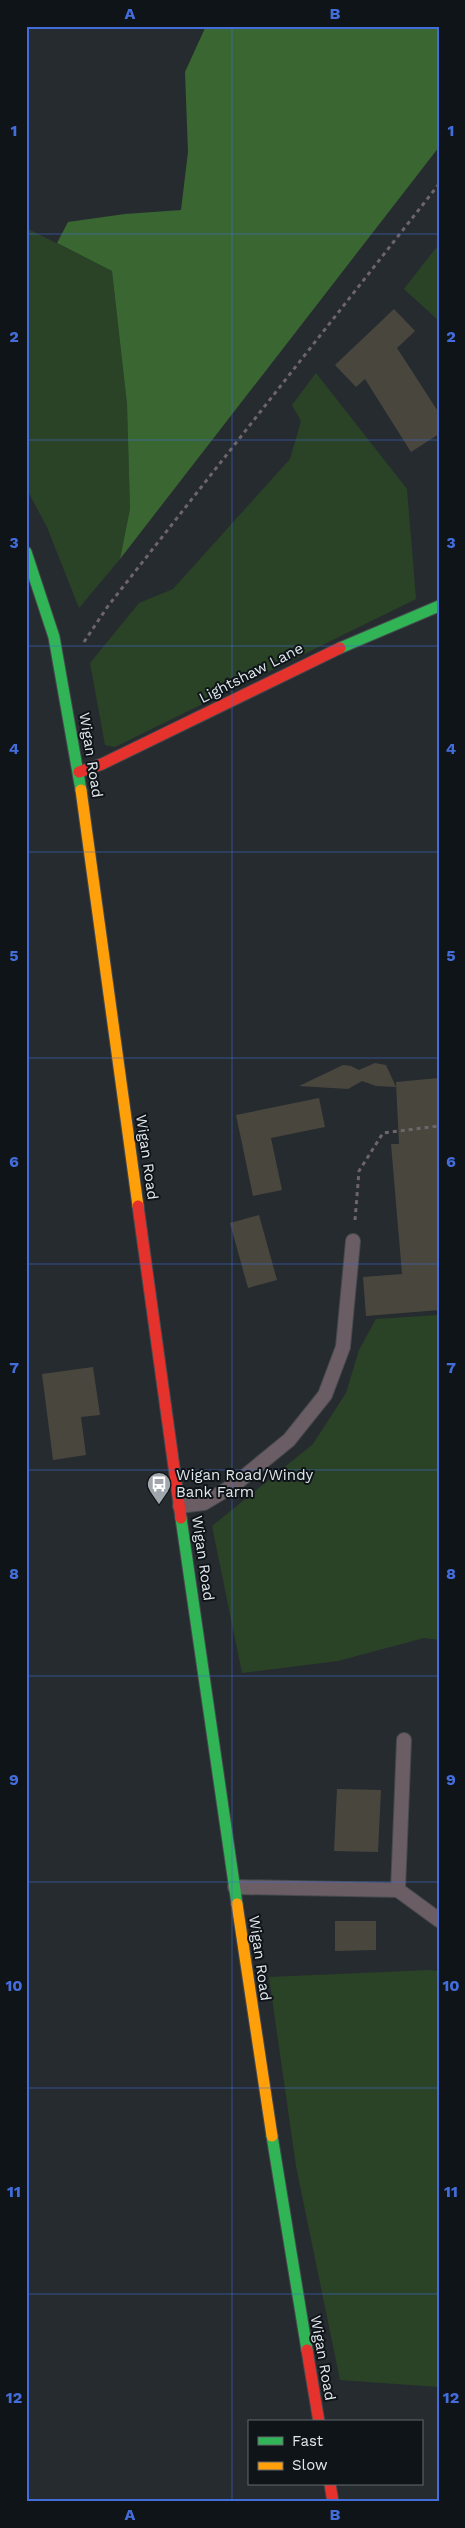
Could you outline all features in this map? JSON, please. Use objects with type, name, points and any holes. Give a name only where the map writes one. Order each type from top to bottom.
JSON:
[{"type":"main road","name":"Wigan Road","points":[[26,552],[54,637],[79,772],[234,1887],[275,2164],[319,2420]]},
{"type":"main road","name":"Lightshaw Lane","points":[[79,772],[102,764],[320,656],[439,606]]},
{"type":"main road","points":[[330,2486],[333,2502]]},
{"type":"lane","points":[[180,1506],[204,1503],[234,1485],[289,1440],[325,1396],[343,1348],[353,1241]]},
{"type":"lane","points":[[398,1890],[404,1740]]},
{"type":"lane","points":[[234,1887],[398,1890],[439,1920]]},
{"type":"path","points":[[83,643],[108,606],[439,184]]},
{"type":"path","points":[[353,1241],[359,1171],[383,1133],[439,1126]]},
{"type":"green space","points":[[206,26],[439,26],[439,147],[120,559],[130,509],[127,404],[112,271],[57,243],[68,222],[125,214],[181,210],[188,152],[185,72]]},
{"type":"green space","points":[[26,228],[112,271],[127,404],[130,509],[120,559],[79,608],[47,527],[26,488]]},
{"type":"green space","points":[[439,244],[439,321],[404,289]]},
{"type":"green space","points":[[316,373],[407,489],[416,599],[115,747],[105,745],[90,663],[139,603],[173,589],[290,459],[301,421],[292,405]]},
{"type":"green space","points":[[439,1315],[439,1640],[424,1638],[338,1661],[242,1673],[212,1526],[313,1444],[346,1393],[359,1350],[376,1319]]},
{"type":"green space","points":[[439,1971],[439,2387],[340,2380],[296,2166],[269,1977]]},
{"type":"building","points":[[394,309],[415,331],[397,348],[439,413],[439,434],[411,452],[365,379],[356,387],[335,365]]},
{"type":"building","points":[[375,1063],[386,1065],[396,1087],[376,1086],[362,1081],[348,1089],[299,1086],[343,1065],[359,1070]]},
{"type":"building","points":[[439,1078],[439,1310],[366,1316],[363,1277],[402,1274],[391,1144],[399,1144],[396,1082]]},
{"type":"building","points":[[319,1098],[325,1127],[271,1138],[282,1190],[253,1196],[236,1115]]},
{"type":"building","points":[[259,1215],[277,1280],[248,1288],[230,1223]]},
{"type":"building","points":[[93,1367],[100,1415],[81,1417],[86,1455],[53,1460],[42,1374]]},
{"type":"building","points":[[337,1789],[381,1790],[378,1852],[334,1851]]},
{"type":"building","points":[[335,1921],[376,1921],[376,1950],[335,1951]]},
{"type":"traffic: fast","points":[[26,552],[54,637],[81,790]]},
{"type":"traffic: fast","points":[[340,648],[439,606]]},
{"type":"traffic: fast","points":[[181,1518],[237,1904]]},
{"type":"traffic: fast","points":[[272,2136],[307,2350]]},
{"type":"traffic: slow","points":[[81,790],[138,1206]]},
{"type":"traffic: slow","points":[[237,1904],[272,2136]]},
{"type":"traffic: jam","points":[[79,772],[102,764],[340,648]]},
{"type":"traffic: jam","points":[[138,1206],[181,1518]]},
{"type":"traffic: jam","points":[[307,2350],[319,2420]]},
{"type":"traffic: jam","points":[[330,2486],[333,2502]]},
{"type":"place","name":"Wigan Road/Windy Bank Farm","points":[[159,1505]]}]
